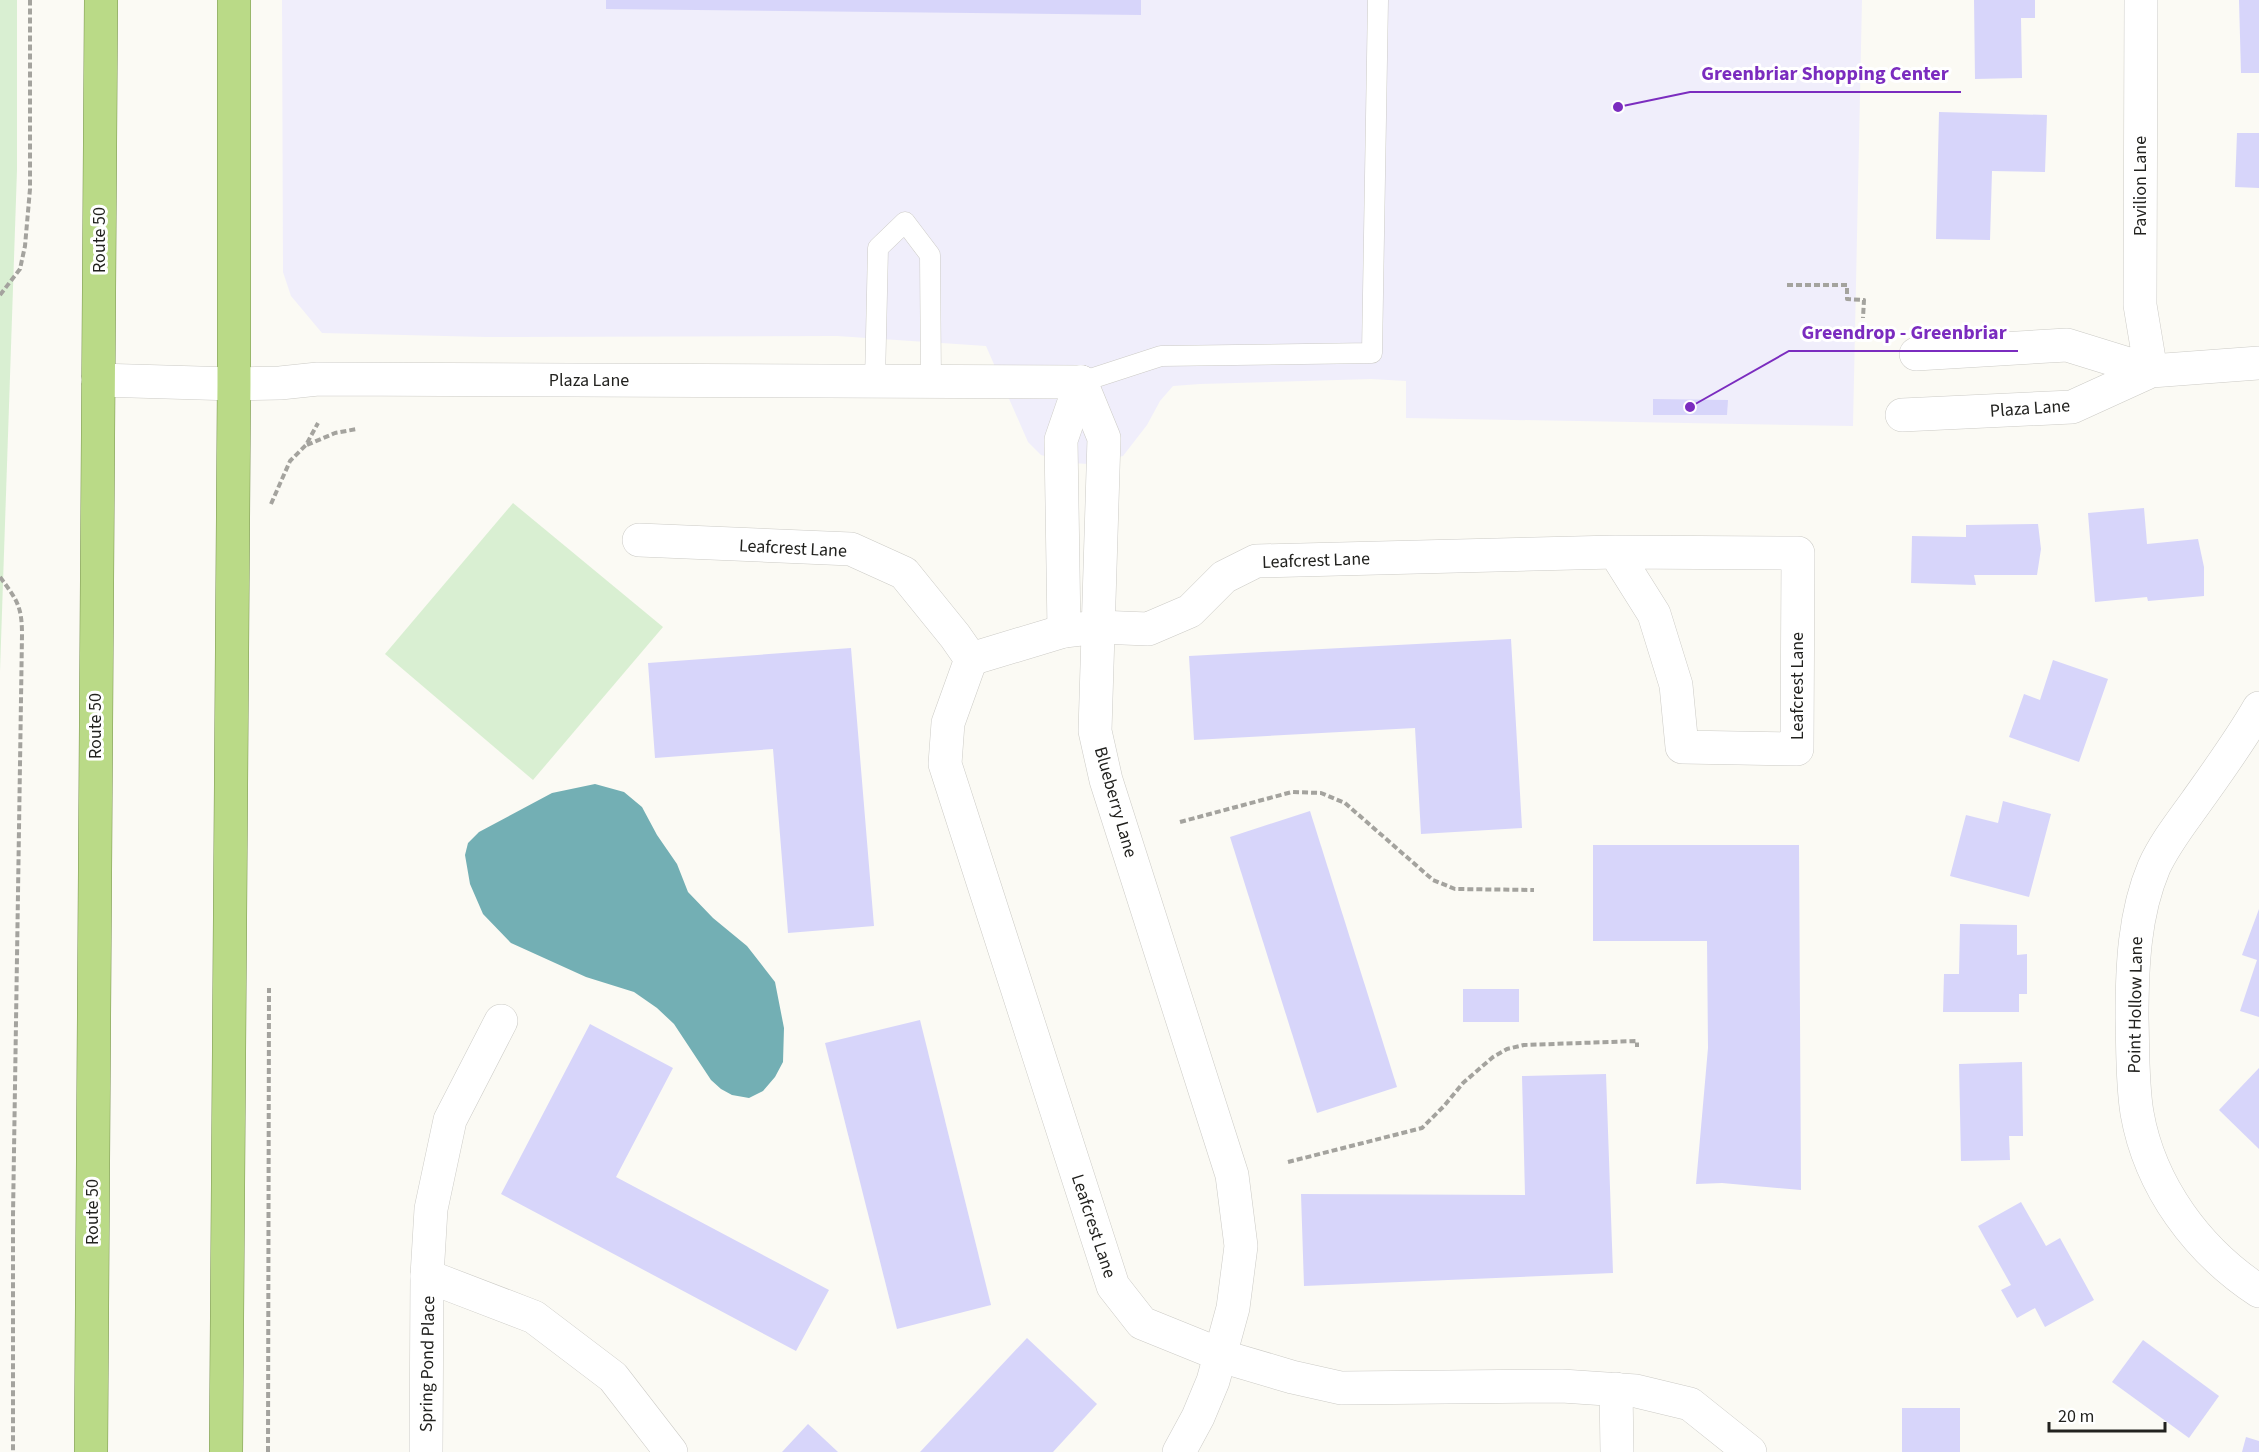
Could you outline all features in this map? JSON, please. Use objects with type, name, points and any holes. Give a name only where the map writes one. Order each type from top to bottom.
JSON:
[{"type":"highway","name":"Route 50","points":[[91,1452],[101,0]]},
{"type":"highway","points":[[226,1452],[234,384],[234,0]]},
{"type":"street","name":"Pavilion Lane","points":[[2141,0],[2140,305],[2151,371]]},
{"type":"street","name":"Plaza Lane","points":[[1916,354],[2067,345],[2151,371]]},
{"type":"street","name":"Plaza Lane","points":[[1902,415],[2072,407],[2151,371],[2259,363]]},
{"type":"street","name":"Plaza Lane","points":[[98,380],[234,384],[280,383],[314,379],[1080,382]]},
{"type":"street","name":"Blueberry Lane","points":[[1080,382],[1104,438],[1095,731],[1106,780],[1232,1175],[1241,1246],[1233,1308],[1213,1381],[1198,1417],[1179,1452]]},
{"type":"street","points":[[1064,631],[1061,440],[1080,382]]},
{"type":"street","name":"Leafcrest Lane","points":[[639,540],[851,549],[904,573],[971,659]]},
{"type":"street","name":"Leafcrest Lane","points":[[971,659],[1064,631],[1098,627],[1148,629],[1190,611],[1224,578],[1256,561],[1615,552],[1798,553],[1797,749],[1682,747],[1676,685],[1654,614],[1615,552]]},
{"type":"street","name":"Leafcrest Lane","points":[[971,659],[948,723],[945,764],[1113,1286],[1142,1323],[1220,1355],[1292,1377],[1341,1388],[1562,1386],[1636,1391],[1690,1404],[1750,1452]]},
{"type":"street","name":"Point Hollow Lane","points":[[2259,708],[2250,745],[2168,841],[2154,868],[2137,922],[2132,986],[2133,1083],[2137,1114],[2157,1175],[2173,1205],[2192,1232],[2215,1257],[2259,1291]]},
{"type":"street","name":"Spring Pond Place","points":[[426,1452],[427,1276],[431,1209],[450,1120],[501,1021]]},
{"type":"street","name":"Spring Pond Place","points":[[427,1276],[534,1317],[613,1377],[671,1452]]},
{"type":"street","points":[[1616,1389],[1617,1452]]},
{"type":"lane","points":[[1080,382],[1161,356],[1372,353],[1378,0]]},
{"type":"lane","points":[[875,381],[878,248],[905,222],[930,255],[932,382]]},
{"type":"path","points":[[0,296],[20,269],[25,246],[30,189],[30,0]]},
{"type":"path","points":[[1787,285],[1847,285],[1847,300],[1864,300],[1863,318]]},
{"type":"path","points":[[306,446],[318,423]]},
{"type":"path","points":[[268,513],[290,461],[306,446],[335,433],[357,429]]},
{"type":"path","points":[[0,577],[15,597],[22,612],[13,1215],[14,1452]]},
{"type":"path","points":[[1180,822],[1292,792],[1321,793],[1344,803],[1433,879],[1455,889],[1534,890]]},
{"type":"path","points":[[268,1452],[269,982]]},
{"type":"path","points":[[1288,1162],[1422,1128],[1463,1083],[1493,1057],[1507,1049],[1524,1045],[1636,1041],[1637,1047]]},
{"type":"shaded area","points":[[282,0],[1862,0],[1853,426],[1406,418],[1406,381],[1371,379],[1200,384],[1173,386],[1160,401],[1147,425],[1123,456],[1088,464],[1072,463],[1041,455],[1028,442],[986,346],[837,336],[486,337],[322,333],[291,296],[283,272]]},
{"type":"green space","points":[[0,0],[17,0],[17,170],[0,671]]},
{"type":"green space","points":[[513,503],[663,627],[533,780],[385,654]]},
{"type":"water","points":[[595,784],[624,792],[642,807],[657,835],[677,864],[688,892],[713,918],[747,946],[775,982],[784,1028],[783,1062],[775,1077],[763,1091],[749,1098],[732,1095],[721,1089],[711,1080],[674,1024],[657,1008],[634,992],[586,977],[511,943],[483,914],[470,884],[465,855],[468,843],[479,832],[552,793]]},
{"type":"building","points":[[606,0],[1141,0],[1141,15],[606,9]]},
{"type":"building","points":[[1974,0],[2035,0],[2035,18],[2021,18],[2022,78],[1975,79]]},
{"type":"building","points":[[2239,0],[2259,0],[2259,73],[2241,73]]},
{"type":"building","points":[[1939,112],[2047,115],[2045,172],[1992,171],[1990,240],[1936,239]]},
{"type":"building","points":[[2237,133],[2259,133],[2259,188],[2235,187]]},
{"type":"building","points":[[1653,399],[1728,400],[1727,415],[1653,415]]},
{"type":"building","points":[[2144,508],[2147,544],[2198,539],[2204,567],[2204,596],[2148,601],[2147,597],[2095,602],[2088,513]]},
{"type":"building","points":[[2038,524],[2041,549],[2037,575],[1974,575],[1976,585],[1911,583],[1912,536],[1966,537],[1966,525]]},
{"type":"building","points":[[1511,639],[1522,828],[1421,834],[1415,728],[1194,740],[1189,656]]},
{"type":"building","points":[[851,648],[874,926],[788,933],[773,749],[655,758],[648,663]]},
{"type":"building","points":[[2053,660],[2108,679],[2079,762],[2009,737],[2024,694],[2040,700]]},
{"type":"building","points":[[2003,801],[2051,814],[2029,897],[1950,876],[1966,815],[1998,823]]},
{"type":"building","points":[[1310,811],[1397,1087],[1317,1113],[1230,837]]},
{"type":"building","points":[[1593,845],[1799,845],[1801,1190],[1722,1183],[1696,1184],[1708,1048],[1707,941],[1593,941]]},
{"type":"building","points":[[2259,909],[2259,1017],[2240,1011],[2257,960],[2242,955]]},
{"type":"building","points":[[1960,924],[2017,925],[2017,955],[2027,954],[2027,994],[2019,994],[2019,1012],[1943,1012],[1944,974],[1959,974]]},
{"type":"building","points":[[1463,989],[1519,989],[1519,1022],[1463,1022]]},
{"type":"building","points":[[920,1020],[991,1305],[897,1329],[825,1043]]},
{"type":"building","points":[[590,1024],[673,1068],[616,1177],[829,1290],[796,1351],[501,1194]]},
{"type":"building","points":[[2022,1062],[2023,1136],[2009,1136],[2010,1160],[1961,1161],[1959,1064]]},
{"type":"building","points":[[2259,1068],[2259,1149],[2219,1110]]},
{"type":"building","points":[[1606,1074],[1613,1273],[1304,1286],[1301,1194],[1525,1195],[1522,1076]]},
{"type":"building","points":[[2021,1202],[2046,1246],[2060,1238],[2094,1300],[2045,1327],[2035,1308],[2017,1318],[2001,1290],[2011,1285],[1978,1226]]},
{"type":"building","points":[[1027,1338],[1097,1404],[1053,1452],[920,1452]]},
{"type":"building","points":[[2143,1340],[2219,1396],[2189,1438],[2112,1382]]},
{"type":"building","points":[[1902,1408],[1960,1408],[1960,1452],[1902,1452]]},
{"type":"building","points":[[808,1424],[838,1452],[782,1452]]},
{"type":"building","points":[[2246,1437],[2259,1441],[2259,1452],[2242,1452]]},
{"type":"place","name":"Greenbriar Shopping Center","points":[[1618,107]]},
{"type":"place","name":"Greendrop - Greenbriar","points":[[1690,407]]}]
